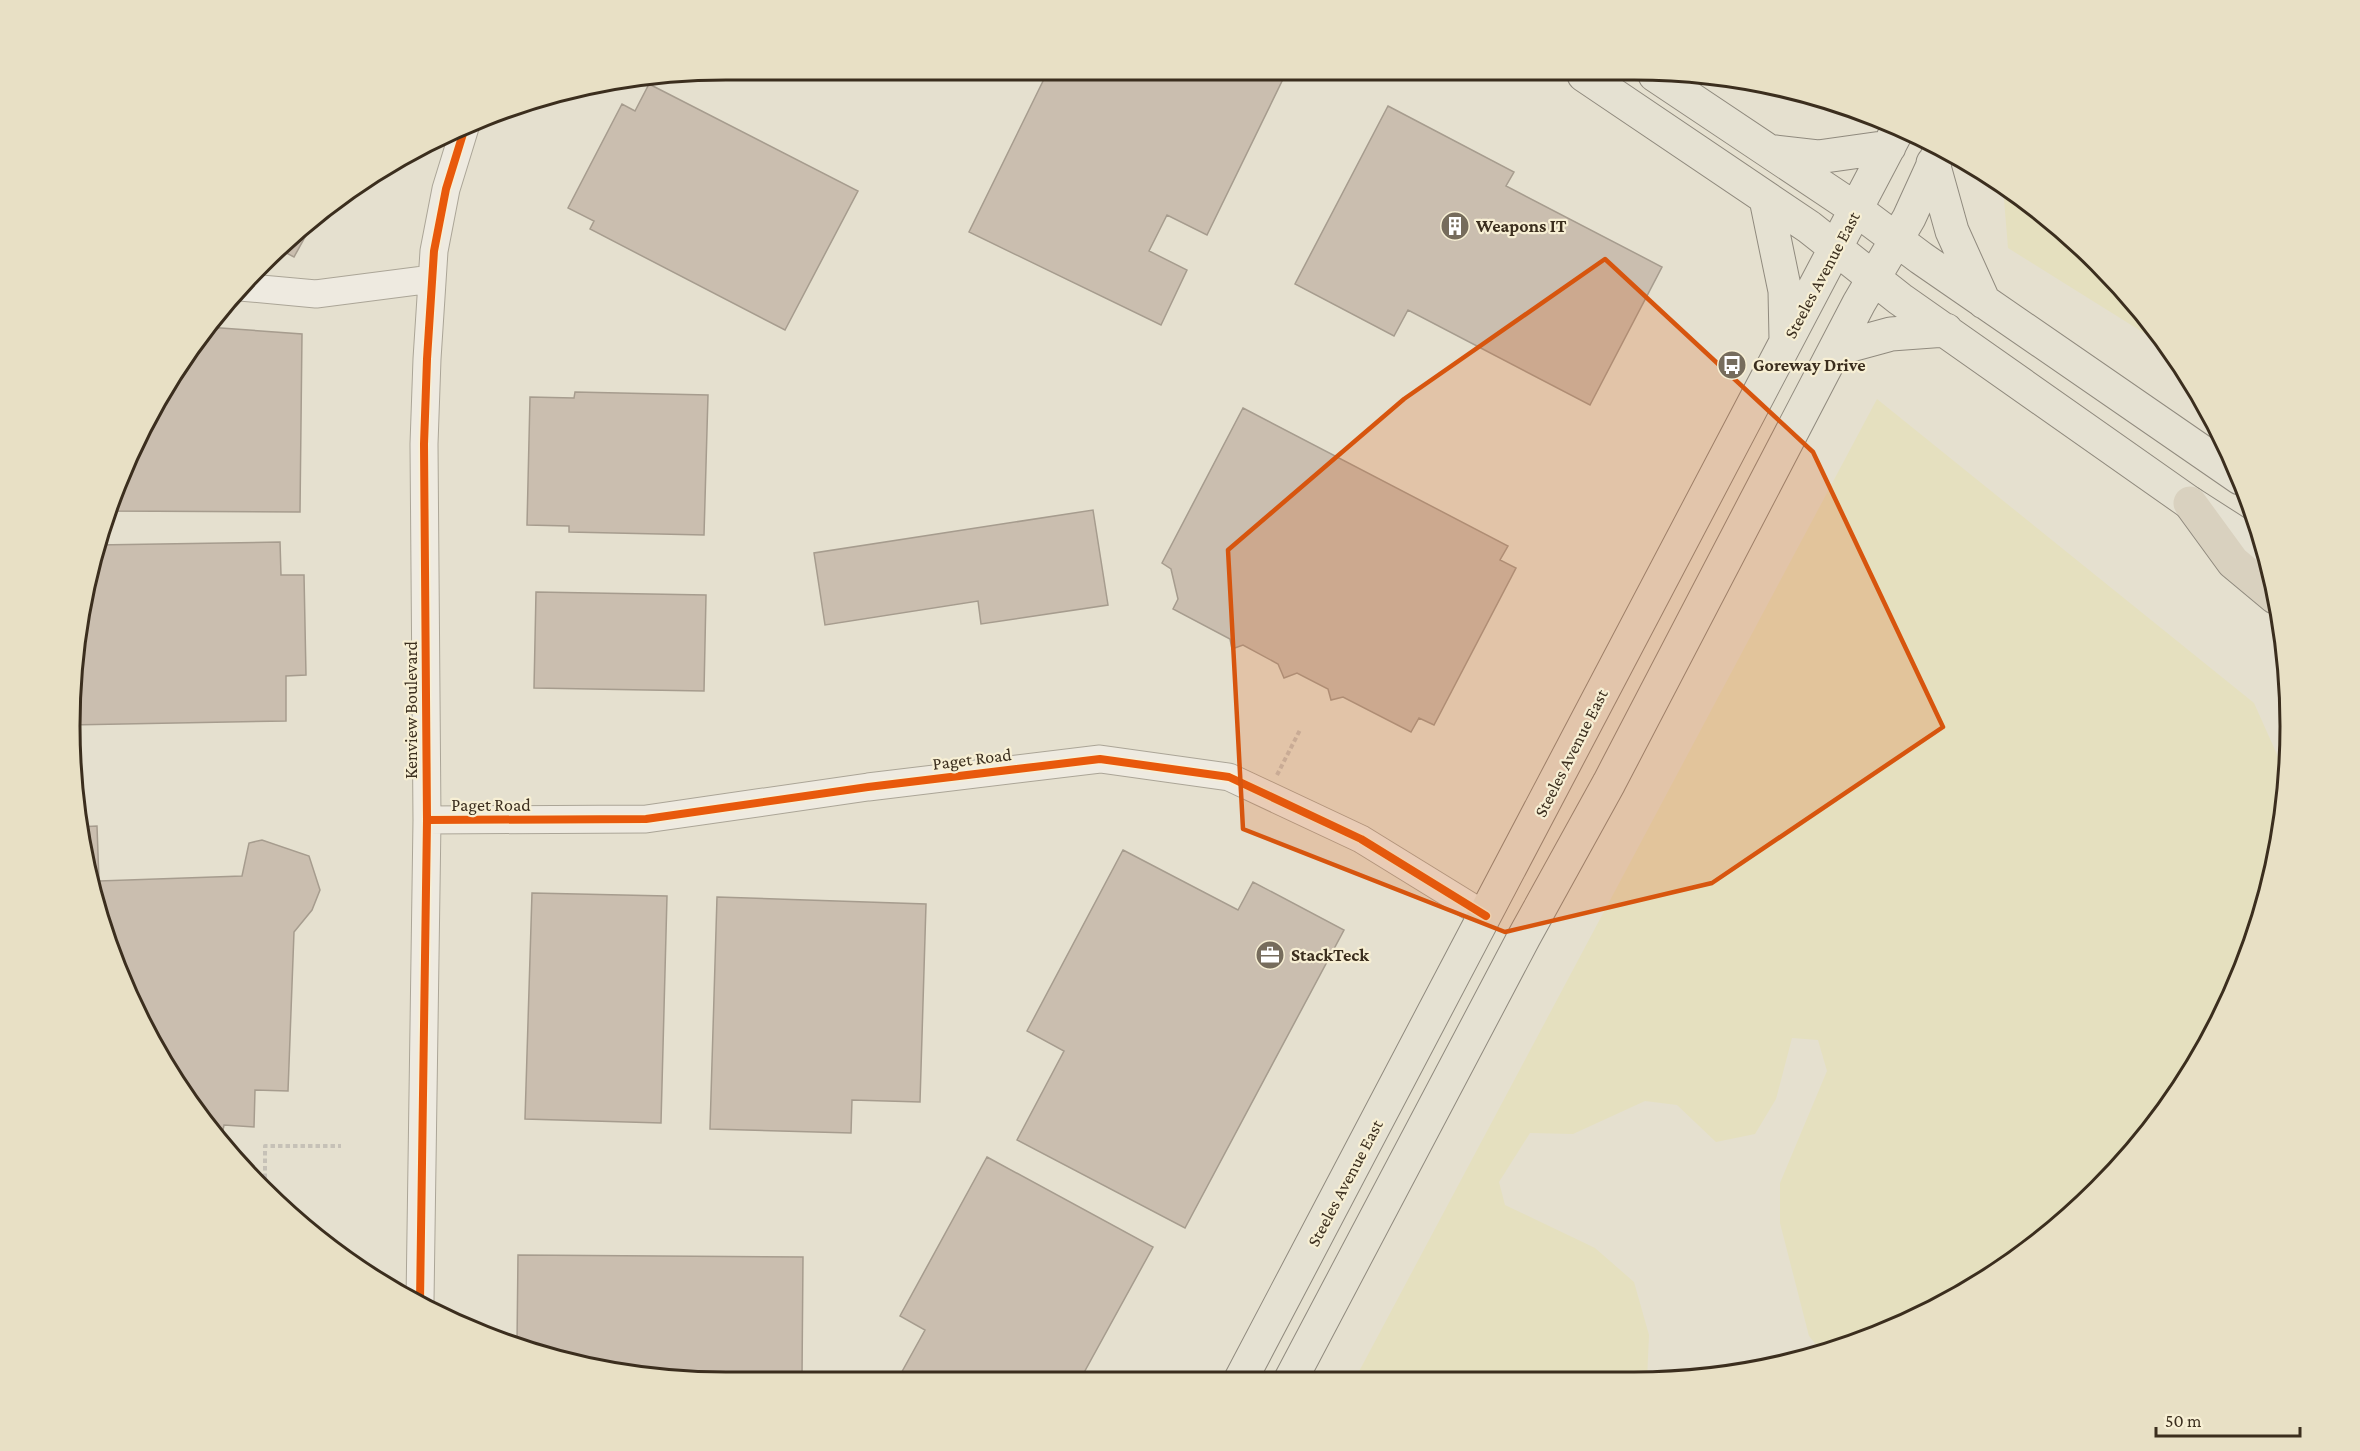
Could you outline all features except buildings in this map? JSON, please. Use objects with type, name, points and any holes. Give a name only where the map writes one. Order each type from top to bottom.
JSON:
[{"type":"highway","points":[[2190,503],[2233,562],[2266,589]]},
{"type":"main road","points":[[1591,80],[1809,227],[1946,330],[2190,503],[2253,543]]},
{"type":"main road","points":[[1664,81],[1857,210],[1984,302],[2227,469]]},
{"type":"main road","points":[[1771,152],[1818,157],[1894,137]]},
{"type":"main road","name":"Steeles Avenue East","points":[[1245,1372],[1894,137]]},
{"type":"main road","points":[[1295,1372],[1524,937],[1609,783],[1874,278],[1909,218],[1936,156]]},
{"type":"main road","points":[[1936,156],[1952,231],[1984,302]]},
{"type":"main road","points":[[1766,198],[1785,291],[1786,344]]},
{"type":"main road","points":[[1836,350],[1891,334],[1946,330]]},
{"type":"street","name":"Kenview Boulevard","points":[[420,1295],[427,820],[424,444],[434,251],[446,189],[462,136]]},
{"type":"street","points":[[251,288],[316,294],[432,279]]},
{"type":"street","name":"Paget Road","points":[[427,820],[646,819],[868,787],[1100,759],[1229,777],[1361,839],[1486,916]]},
{"type":"path","points":[[1267,795],[1300,730]]},
{"type":"path","points":[[265,1178],[265,1146],[341,1146]]},
{"type":"highlighted area","points":[[1605,259],[1813,452],[1943,727],[1712,883],[1505,932],[1243,829],[1228,550],[1404,399]]},
{"type":"shaded area","points":[[2004,196],[2028,213],[2091,269],[2151,337],[2008,248]]},
{"type":"shaded area","points":[[1877,399],[2254,703],[2279,759],[2279,768],[2268,852],[2246,933],[2231,973],[2194,1048],[2147,1119],[2091,1182],[2028,1238],[1993,1263],[1920,1305],[1882,1322],[1816,1345],[1809,1336],[1780,1223],[1780,1183],[1827,1071],[1818,1040],[1792,1038],[1776,1099],[1755,1134],[1716,1142],[1677,1105],[1645,1101],[1573,1134],[1530,1133],[1499,1182],[1505,1205],[1595,1248],[1634,1282],[1649,1335],[1647,1371],[1359,1372]]},
{"type":"cycle path","points":[[420,1295],[427,820],[424,444],[427,359],[434,251],[446,189],[462,136]]},
{"type":"cycle path","points":[[427,820],[646,819],[868,787],[1100,759],[1229,777],[1361,839],[1486,916]]},
{"type":"place","name":"Weapons IT","points":[[1455,226]]},
{"type":"place","name":"Goreway Drive","points":[[1732,365]]},
{"type":"place","name":"StackTeck","points":[[1270,955]]}]
